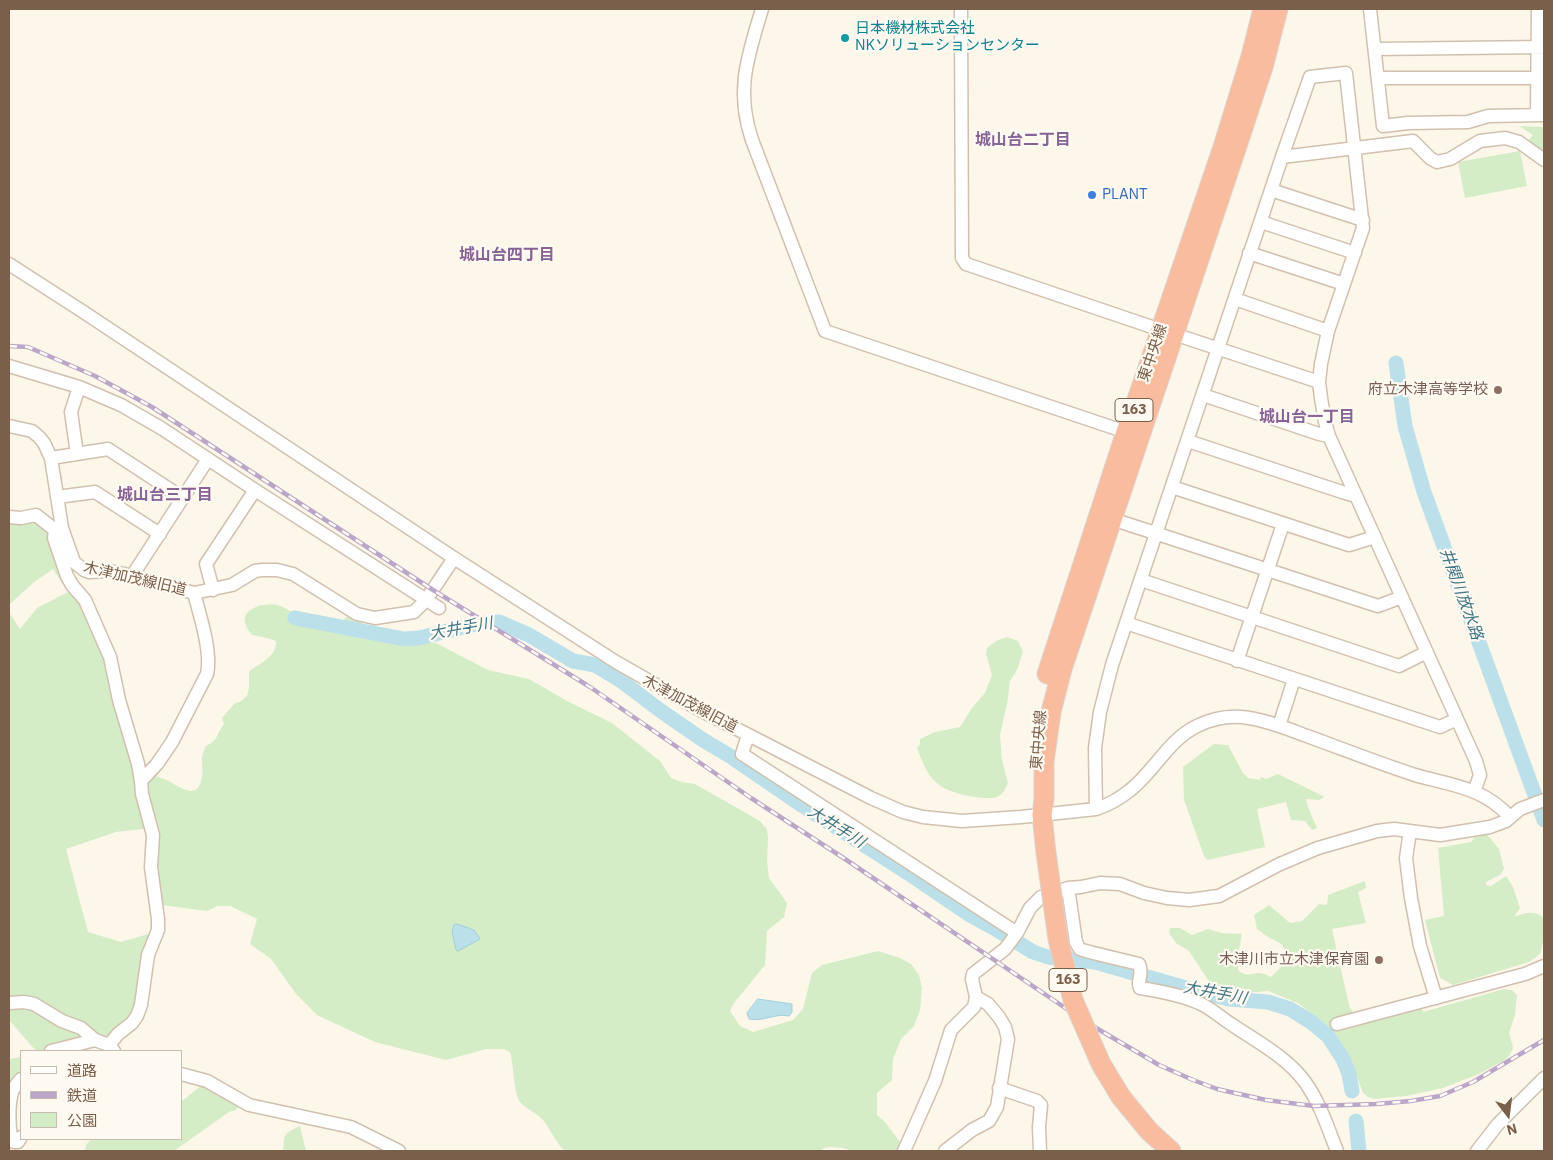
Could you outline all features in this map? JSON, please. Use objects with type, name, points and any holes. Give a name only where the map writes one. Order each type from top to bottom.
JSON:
[{"type":"highway","name":"東中央線","points":[[1171,1151],[1149,1131],[1121,1097],[1101,1064],[1073,1000],[1058,939],[1046,853],[1042,815],[1044,762],[1051,712],[1062,669],[1112,519],[1252,56],[1263,9]]},
{"type":"highway","name":"東中央線","points":[[1042,815],[1035,800],[1035,767],[1037,738],[1048,674],[1126,432],[1168,332],[1240,137],[1278,9]]},
{"type":"street","points":[[762,9],[744,77],[743,101],[746,121],[825,331],[1126,432]]},
{"type":"street","points":[[960,9],[962,258],[966,264],[1319,382]]},
{"type":"street","points":[[1370,9],[1383,126],[1408,123],[1468,122],[1488,116],[1541,115],[1538,9]]},
{"type":"street","points":[[1375,48],[1540,47]]},
{"type":"street","points":[[1096,809],[1096,748],[1100,712],[1112,665],[1282,157],[1310,77],[1346,73],[1364,228],[1328,331],[1319,382],[1322,410],[1329,436],[1476,761],[1480,775],[1474,792]]},
{"type":"street","points":[[1378,78],[1540,78]]},
{"type":"street","points":[[1282,157],[1414,141],[1430,158],[1437,162],[1450,159],[1480,141],[1504,138],[1519,142],[1544,160]]},
{"type":"street","points":[[1272,190],[1363,220]]},
{"type":"street","points":[[1261,222],[1355,253]]},
{"type":"street","points":[[1250,253],[1344,284]]},
{"type":"street","points":[[9,264],[454,558]]},
{"type":"street","points":[[1234,299],[1328,331]]},
{"type":"street","points":[[9,366],[80,387],[121,405],[161,428],[439,608]]},
{"type":"street","points":[[77,454],[71,412],[80,387]]},
{"type":"street","points":[[1203,395],[1329,436]]},
{"type":"street","name":"木津加茂線旧道","points":[[9,426],[32,431],[39,437],[51,458],[57,497],[58,529],[72,559],[80,568],[89,572],[110,571],[194,593],[232,585],[255,571],[270,570],[293,574],[357,614],[375,618],[414,612],[426,600],[454,558],[625,668],[748,735],[742,754],[1017,933]]},
{"type":"street","points":[[1188,441],[1356,496]]},
{"type":"street","points":[[51,458],[108,449],[183,498]]},
{"type":"street","points":[[132,576],[208,459]]},
{"type":"street","points":[[1172,487],[1349,545],[1375,536]]},
{"type":"street","points":[[213,590],[206,564],[255,490]]},
{"type":"street","points":[[57,497],[95,492],[160,534]]},
{"type":"street","points":[[9,517],[36,516],[58,529],[54,538],[67,576],[72,586],[85,600],[110,657],[141,781],[142,794],[154,835],[152,867],[158,919],[158,930],[148,955],[141,1005],[132,1023],[118,1034],[112,1048],[95,1040],[81,1028],[62,1021],[34,1004],[28,1002],[9,1003]]},
{"type":"street","points":[[1112,519],[1156,535],[1378,606],[1402,597]]},
{"type":"street","points":[[1237,661],[1283,524]]},
{"type":"street","points":[[1140,580],[1399,666],[1427,652]]},
{"type":"street","points":[[141,781],[158,764],[172,742],[207,674],[208,664],[204,634],[194,593]]},
{"type":"street","points":[[1126,624],[1440,727],[1457,719]]},
{"type":"street","points":[[1280,726],[1294,679]]},
{"type":"street","points":[[748,735],[871,798],[904,812],[923,817],[962,821],[1096,809],[1107,805],[1130,790],[1169,748],[1183,735],[1197,726],[1214,720],[1237,717],[1248,718],[1280,726],[1414,775],[1474,792],[1500,806],[1510,817]]},
{"type":"street","points":[[904,1151],[935,1081],[951,1030],[974,1006],[976,997],[972,979],[973,974],[1005,949],[1017,933],[1028,912],[1041,897],[1068,888],[1100,882],[1120,884],[1144,893],[1167,898],[1189,900],[1218,896],[1280,864],[1318,848],[1394,829],[1440,835],[1490,828],[1506,821],[1527,806],[1544,800]]},
{"type":"street","points":[[1410,831],[1406,858],[1410,898],[1420,946],[1436,998]]},
{"type":"street","points":[[1068,888],[1076,942],[1079,948],[1085,952],[1139,964],[1140,988],[1157,990],[1192,1000],[1213,1010],[1289,1065],[1305,1082],[1315,1099],[1337,1151]]},
{"type":"street","points":[[1338,1024],[1525,974],[1544,966]]},
{"type":"street","points":[[946,1151],[972,1130],[989,1121],[996,1107],[1000,1088],[1008,1039],[1005,1027],[988,1004],[976,997]]},
{"type":"street","points":[[56,1050],[78,1046],[95,1040]]},
{"type":"street","points":[[182,1074],[207,1081],[249,1105],[351,1127],[399,1151]]},
{"type":"street","points":[[1477,1151],[1498,1124],[1544,1078]]},
{"type":"street","points":[[20,1080],[15,1086],[11,1097],[10,1129],[11,1139],[14,1142],[18,1142],[20,1139]]},
{"type":"street","points":[[1000,1088],[1037,1101],[1042,1105],[1039,1127],[1040,1151]]},
{"type":"green space","points":[[1519,126],[1544,127],[1544,156],[1528,141],[1533,135]]},
{"type":"green space","points":[[1520,151],[1527,186],[1465,198],[1458,162]]},
{"type":"green space","points":[[34,517],[50,529],[65,581],[62,583],[53,569],[33,583],[9,605],[9,518]]},
{"type":"green space","points":[[72,590],[76,593],[104,650],[151,828],[116,832],[66,849],[88,932],[121,942],[155,932],[138,1008],[107,1041],[80,1026],[9,1001],[9,612],[20,629],[37,608]]},
{"type":"green space","points":[[261,605],[277,605],[322,627],[331,627],[340,623],[348,615],[366,625],[438,644],[488,670],[529,679],[567,701],[612,723],[660,761],[671,778],[695,784],[760,821],[767,829],[769,878],[787,903],[784,917],[767,931],[765,965],[734,1003],[730,1011],[740,1026],[753,1032],[793,1020],[803,1009],[812,973],[822,965],[878,951],[900,958],[911,964],[919,975],[922,988],[920,1010],[914,1026],[901,1039],[893,1059],[892,1080],[877,1093],[877,1115],[901,1143],[900,1151],[853,1151],[830,1147],[820,1151],[565,1151],[542,1119],[520,1102],[516,1091],[510,1052],[504,1049],[486,1049],[446,1060],[375,1042],[317,1015],[296,994],[271,959],[250,944],[257,919],[230,906],[218,906],[207,911],[162,905],[146,785],[152,775],[167,780],[188,791],[197,789],[200,785],[202,757],[206,746],[213,741],[224,724],[222,718],[234,704],[247,696],[249,671],[267,659],[276,646],[276,641],[252,635],[246,625],[245,617],[247,613]]},
{"type":"green space","points":[[1007,637],[1018,641],[1023,652],[1017,670],[1010,681],[1000,735],[1002,760],[1008,783],[1005,790],[994,798],[972,797],[951,791],[939,785],[928,772],[917,748],[920,744],[920,739],[935,732],[960,727],[972,708],[985,693],[992,675],[986,654],[987,648],[996,641]]},
{"type":"green space","points":[[1214,744],[1228,745],[1243,773],[1248,778],[1260,780],[1261,777],[1266,779],[1278,774],[1325,797],[1319,800],[1306,799],[1317,828],[1312,830],[1305,821],[1291,820],[1286,802],[1257,809],[1265,847],[1207,860],[1184,800],[1183,767]]},
{"type":"green space","points":[[1485,832],[1499,849],[1504,869],[1500,875],[1486,882],[1486,885],[1491,886],[1506,876],[1513,887],[1520,908],[1514,917],[1525,913],[1533,913],[1543,917],[1544,938],[1540,954],[1529,962],[1453,985],[1440,978],[1425,920],[1444,916],[1438,848],[1471,842],[1478,833]]},
{"type":"green space","points":[[1365,881],[1366,888],[1358,892],[1366,923],[1332,929],[1349,1005],[1353,1013],[1358,1014],[1419,996],[1423,1012],[1504,989],[1512,990],[1517,995],[1515,1015],[1509,1033],[1513,1047],[1510,1055],[1505,1060],[1479,1074],[1443,1088],[1406,1096],[1374,1099],[1368,1097],[1363,1093],[1349,1056],[1335,1033],[1298,1003],[1268,991],[1233,994],[1208,980],[1189,951],[1176,943],[1169,933],[1170,928],[1180,928],[1192,935],[1208,929],[1221,933],[1242,934],[1238,954],[1238,970],[1245,974],[1260,973],[1271,977],[1290,958],[1281,944],[1257,929],[1254,915],[1269,905],[1290,923],[1302,921],[1319,904],[1327,905],[1328,895]]},
{"type":"green space","points":[[9,1005],[29,1005],[89,1037],[46,1050],[35,1050],[9,1020]]},
{"type":"green space","points":[[20,1057],[20,1078],[9,1094],[9,1059]]},
{"type":"green space","points":[[203,1084],[239,1106],[236,1110],[229,1112],[174,1151],[85,1151],[86,1145],[90,1140],[182,1140],[182,1101]]},
{"type":"green space","points":[[300,1126],[306,1151],[283,1151],[286,1135]]},
{"type":"water","points":[[457,924],[474,930],[480,939],[458,951],[456,950],[452,931],[454,925]]},
{"type":"water","points":[[758,999],[792,1004],[792,1012],[789,1016],[749,1019],[747,1013]]},
{"type":"waterway","name":"井関川放水路","points":[[1396,363],[1405,426],[1424,492],[1544,820]]},
{"type":"waterway","name":"大井手川","points":[[295,618],[404,639],[419,638],[480,623],[499,622],[529,635],[573,661],[595,665],[620,680],[703,740],[730,756],[803,806],[970,915],[1033,952],[1048,957],[1095,962],[1229,999],[1268,1002],[1290,1009],[1311,1022],[1328,1036],[1343,1059],[1349,1074],[1352,1091]]},
{"type":"waterway","name":"大井手川","points":[[1356,1121],[1359,1151]]},
{"type":"railway","points":[[9,346],[28,347],[95,376],[152,407],[433,590],[590,687],[751,798],[842,857],[1086,1022],[1159,1065],[1217,1089],[1266,1100],[1314,1106],[1376,1104],[1440,1096],[1473,1082],[1544,1040]]},
{"type":"place","name":"日本機材株式会社 NKソリューションセンター","points":[[845,38]]},
{"type":"place","name":"PLANT","points":[[1092,195]]},
{"type":"place","name":"府立木津高等学校","points":[[1498,390]]},
{"type":"place","name":"木津川市立木津保育園","points":[[1379,960]]},
{"type":"district","name":"城山台二丁目","points":[[1023,140]]},
{"type":"district","name":"城山台四丁目","points":[[507,255]]},
{"type":"district","name":"城山台一丁目","points":[[1307,417]]},
{"type":"district","name":"城山台三丁目","points":[[165,495]]}]
